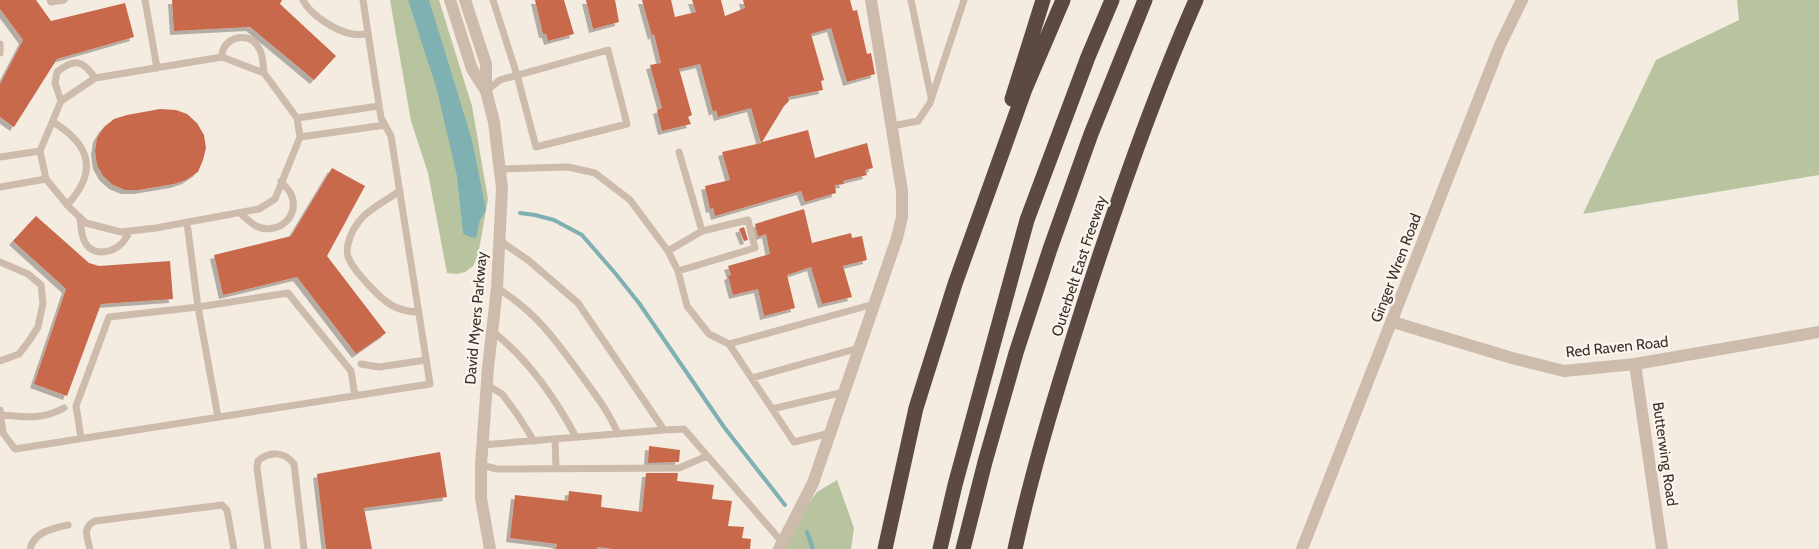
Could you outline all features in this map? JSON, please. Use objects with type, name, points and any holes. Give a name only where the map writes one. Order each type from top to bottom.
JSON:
[{"type":"highway","points":[[885,549],[916,408],[1043,0]]},
{"type":"highway","points":[[955,284],[1025,89],[1063,0]]},
{"type":"highway","points":[[940,549],[958,475],[1027,220],[1112,0]]},
{"type":"highway","points":[[963,549],[1016,353],[1050,249],[1091,134],[1145,0]]},
{"type":"highway","name":"Outerbelt East Freeway","points":[[1015,549],[1023,510],[1071,344],[1115,208],[1171,56],[1196,0]]},
{"type":"street","name":"David Myers Parkway","points":[[450,0],[472,69],[486,91]]},
{"type":"street","name":"David Myers Parkway","points":[[464,0],[486,64],[486,91],[494,122],[502,188],[496,288],[481,465],[481,498],[490,549]]},
{"type":"street","points":[[780,546],[813,483],[897,238],[902,216],[901,183],[871,0]]},
{"type":"street","name":"Ginger Wren Road","points":[[1302,549],[1500,45],[1522,0]]},
{"type":"street","name":"Red Raven Road","points":[[1392,322],[1512,358],[1564,371],[1635,364],[1819,332]]},
{"type":"street","name":"Butterwing Road","points":[[1635,364],[1662,549]]},
{"type":"lane","points":[[50,0],[51,2],[64,0]]},
{"type":"lane","points":[[145,0],[157,68]]},
{"type":"lane","points":[[303,0],[313,14],[329,24],[353,35],[368,34]]},
{"type":"lane","points":[[64,408],[54,414],[37,418],[0,413],[4,433],[15,448],[430,384],[391,136],[381,118],[363,0]]},
{"type":"lane","points":[[486,91],[500,80],[517,75],[608,50],[627,124],[536,147],[517,75],[493,0]]},
{"type":"lane","points":[[911,0],[932,97]]},
{"type":"lane","points":[[892,126],[918,121],[932,97],[964,0]]},
{"type":"lane","points":[[222,57],[222,52],[229,42],[239,37],[251,39],[258,45],[263,58],[264,73],[297,118],[300,137],[275,199],[259,209],[240,214],[121,232],[86,223],[80,218],[46,179],[40,151],[61,102],[95,78],[222,57],[264,73]]},
{"type":"lane","points":[[0,44],[0,53]]},
{"type":"lane","points":[[61,102],[55,82],[57,72],[68,64],[77,63],[87,67],[95,78]]},
{"type":"lane","points":[[297,118],[379,106]]},
{"type":"lane","points":[[53,122],[67,130],[77,139],[84,153],[85,180],[79,192],[67,205]]},
{"type":"lane","points":[[300,137],[385,125]]},
{"type":"lane","points":[[0,157],[40,151]]},
{"type":"lane","points":[[679,152],[702,231]]},
{"type":"lane","points":[[500,170],[568,167],[595,173],[630,200],[668,250],[678,271],[687,306],[710,334],[729,344],[794,442],[830,433]]},
{"type":"lane","points":[[0,187],[46,179]]},
{"type":"lane","points":[[240,214],[254,225],[266,229],[279,228],[289,219],[293,208],[291,194],[281,182]]},
{"type":"lane","points":[[400,191],[362,216],[352,231],[347,246],[348,258],[375,293],[391,305],[409,312],[419,312]]},
{"type":"lane","points":[[80,218],[85,243],[90,250],[112,251],[122,244],[130,231]]},
{"type":"lane","points":[[668,250],[702,231],[748,220],[755,248],[678,271]]},
{"type":"lane","points":[[187,223],[198,307],[218,417]]},
{"type":"lane","points":[[499,240],[528,260],[578,304],[664,430]]},
{"type":"lane","points":[[0,262],[28,274],[41,285],[43,303],[38,327],[29,341],[19,354],[0,361]]},
{"type":"lane","points":[[496,288],[516,300],[551,333],[606,410],[618,434]]},
{"type":"lane","points":[[81,438],[76,406],[109,317],[198,307],[288,293],[351,371],[355,396]]},
{"type":"lane","points":[[729,344],[874,304]]},
{"type":"lane","points":[[492,331],[508,343],[526,364],[562,412],[576,437]]},
{"type":"lane","points":[[752,378],[859,348]]},
{"type":"lane","points":[[361,364],[379,367],[426,360]]},
{"type":"lane","points":[[487,385],[502,394],[534,441]]},
{"type":"lane","points":[[772,409],[844,392]]},
{"type":"lane","points":[[482,445],[684,429],[780,546]]},
{"type":"lane","points":[[555,439],[556,468]]},
{"type":"lane","points":[[268,549],[256,468],[258,460],[264,456],[280,454],[288,457],[294,464],[304,549]]},
{"type":"lane","points":[[481,465],[498,468],[678,468],[707,456]]},
{"type":"lane","points":[[90,549],[86,531],[89,524],[95,521],[222,506],[227,510],[234,549]]},
{"type":"lane","points":[[30,549],[31,544],[39,535],[57,527],[68,525]]},
{"type":"green space","points":[[390,0],[439,0],[472,106],[488,199],[478,255],[473,266],[465,272],[457,274],[447,273],[428,173],[411,121]]},
{"type":"green space","points":[[1737,0],[1819,0],[1819,175],[1583,214],[1656,60],[1739,20]]},
{"type":"green space","points":[[837,480],[854,528],[851,549],[784,549],[784,537],[817,492]]},
{"type":"water","points":[[408,0],[429,0],[472,140],[486,210],[480,220],[476,238],[463,233],[457,176],[437,90]]},
{"type":"building","points":[[0,0],[36,0],[51,21],[125,3],[134,37],[57,59],[14,127],[0,117],[0,84],[23,40],[0,9]]},
{"type":"building","points":[[172,0],[282,0],[280,4],[336,56],[314,80],[250,27],[174,31]]},
{"type":"building","points":[[535,0],[564,0],[574,34],[548,41],[546,34],[543,34]]},
{"type":"building","points":[[586,0],[615,0],[619,22],[593,29]]},
{"type":"building","points":[[642,0],[671,0],[675,17],[696,12],[692,0],[721,0],[725,16],[745,8],[743,0],[850,0],[853,11],[857,10],[867,54],[871,53],[875,74],[847,82],[831,28],[811,34],[824,80],[821,81],[823,90],[788,97],[789,101],[762,142],[808,130],[815,158],[867,143],[873,168],[865,170],[867,175],[843,181],[844,184],[835,185],[836,193],[805,202],[801,191],[715,216],[713,208],[710,209],[705,186],[730,180],[722,152],[761,143],[751,108],[718,117],[716,110],[713,112],[700,64],[679,69],[692,115],[688,117],[691,124],[662,131],[657,110],[662,108],[650,65],[661,63],[654,34],[652,36]]},
{"type":"building","points":[[160,109],[176,110],[187,114],[197,123],[204,135],[206,148],[198,172],[186,180],[174,184],[138,190],[125,190],[113,185],[103,176],[97,165],[95,151],[97,138],[104,127],[114,119]]},
{"type":"building","points":[[332,168],[365,186],[327,256],[386,333],[356,354],[297,277],[223,295],[214,255],[291,236]]},
{"type":"building","points":[[804,209],[812,243],[851,233],[852,238],[862,236],[867,260],[843,266],[852,297],[822,304],[811,267],[787,275],[795,308],[764,316],[758,289],[733,295],[728,276],[731,275],[728,266],[770,254],[766,234],[758,237],[755,224]]},
{"type":"building","points":[[36,216],[89,263],[99,266],[170,261],[173,299],[101,304],[67,396],[34,384],[66,289],[13,241]]},
{"type":"building","points":[[744,227],[748,240],[744,241],[739,229]]},
{"type":"building","points":[[649,446],[680,450],[679,462],[648,463]]},
{"type":"building","points":[[440,452],[447,497],[364,508],[372,549],[326,549],[317,474]]},
{"type":"building","points":[[646,473],[678,473],[677,481],[714,485],[712,499],[732,501],[728,526],[744,527],[742,538],[751,539],[750,549],[613,549],[597,547],[597,549],[556,549],[557,544],[510,538],[515,495],[568,501],[569,491],[602,495],[601,507],[642,512]]},
{"type":"waterway","points":[[520,213],[554,220],[582,235],[639,303],[724,427],[785,505]]},
{"type":"waterway","points":[[807,532],[813,549]]}]
